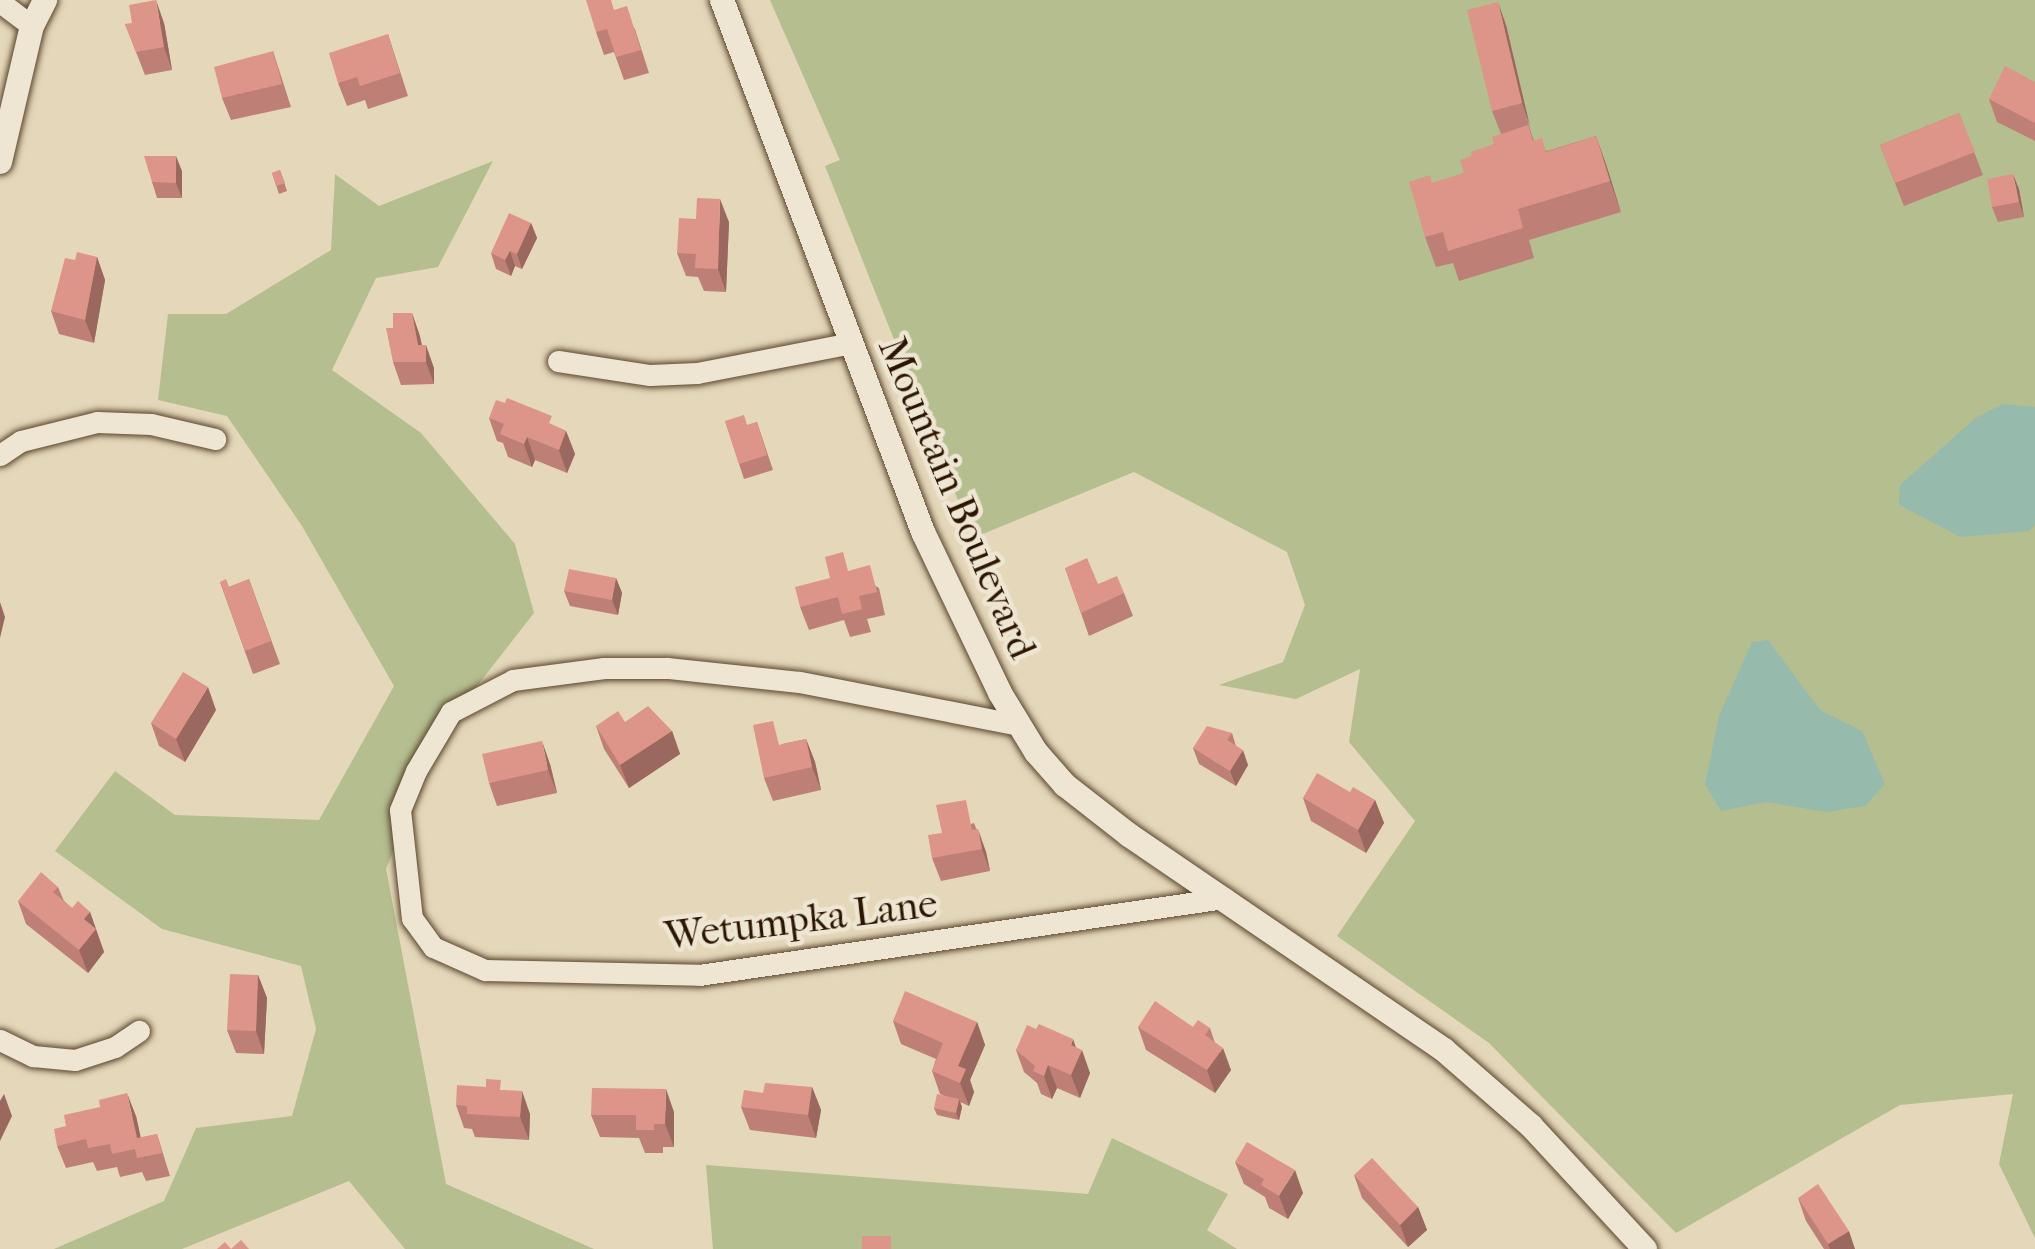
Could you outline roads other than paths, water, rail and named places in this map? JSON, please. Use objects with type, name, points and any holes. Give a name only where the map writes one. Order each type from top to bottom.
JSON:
[{"type":"street","points":[[0,162],[32,26],[45,0]]},
{"type":"street","name":"Mountain Boulevard","points":[[722,0],[922,532],[1019,724],[1065,784],[1444,1050],[1531,1126],[1645,1249]]},
{"type":"street","points":[[0,2],[32,26]]},
{"type":"street","points":[[558,361],[650,375],[697,374],[852,343]]},
{"type":"street","points":[[0,455],[21,441],[98,422],[151,424],[215,439]]},
{"type":"street","name":"Wetumpka Lane","points":[[1019,724],[799,682],[668,668],[604,668],[513,680],[451,712],[416,771],[400,810],[412,919],[433,947],[485,970],[699,975],[1224,898]]},
{"type":"street","points":[[0,1040],[33,1056],[75,1060],[115,1047],[139,1031]]}]
